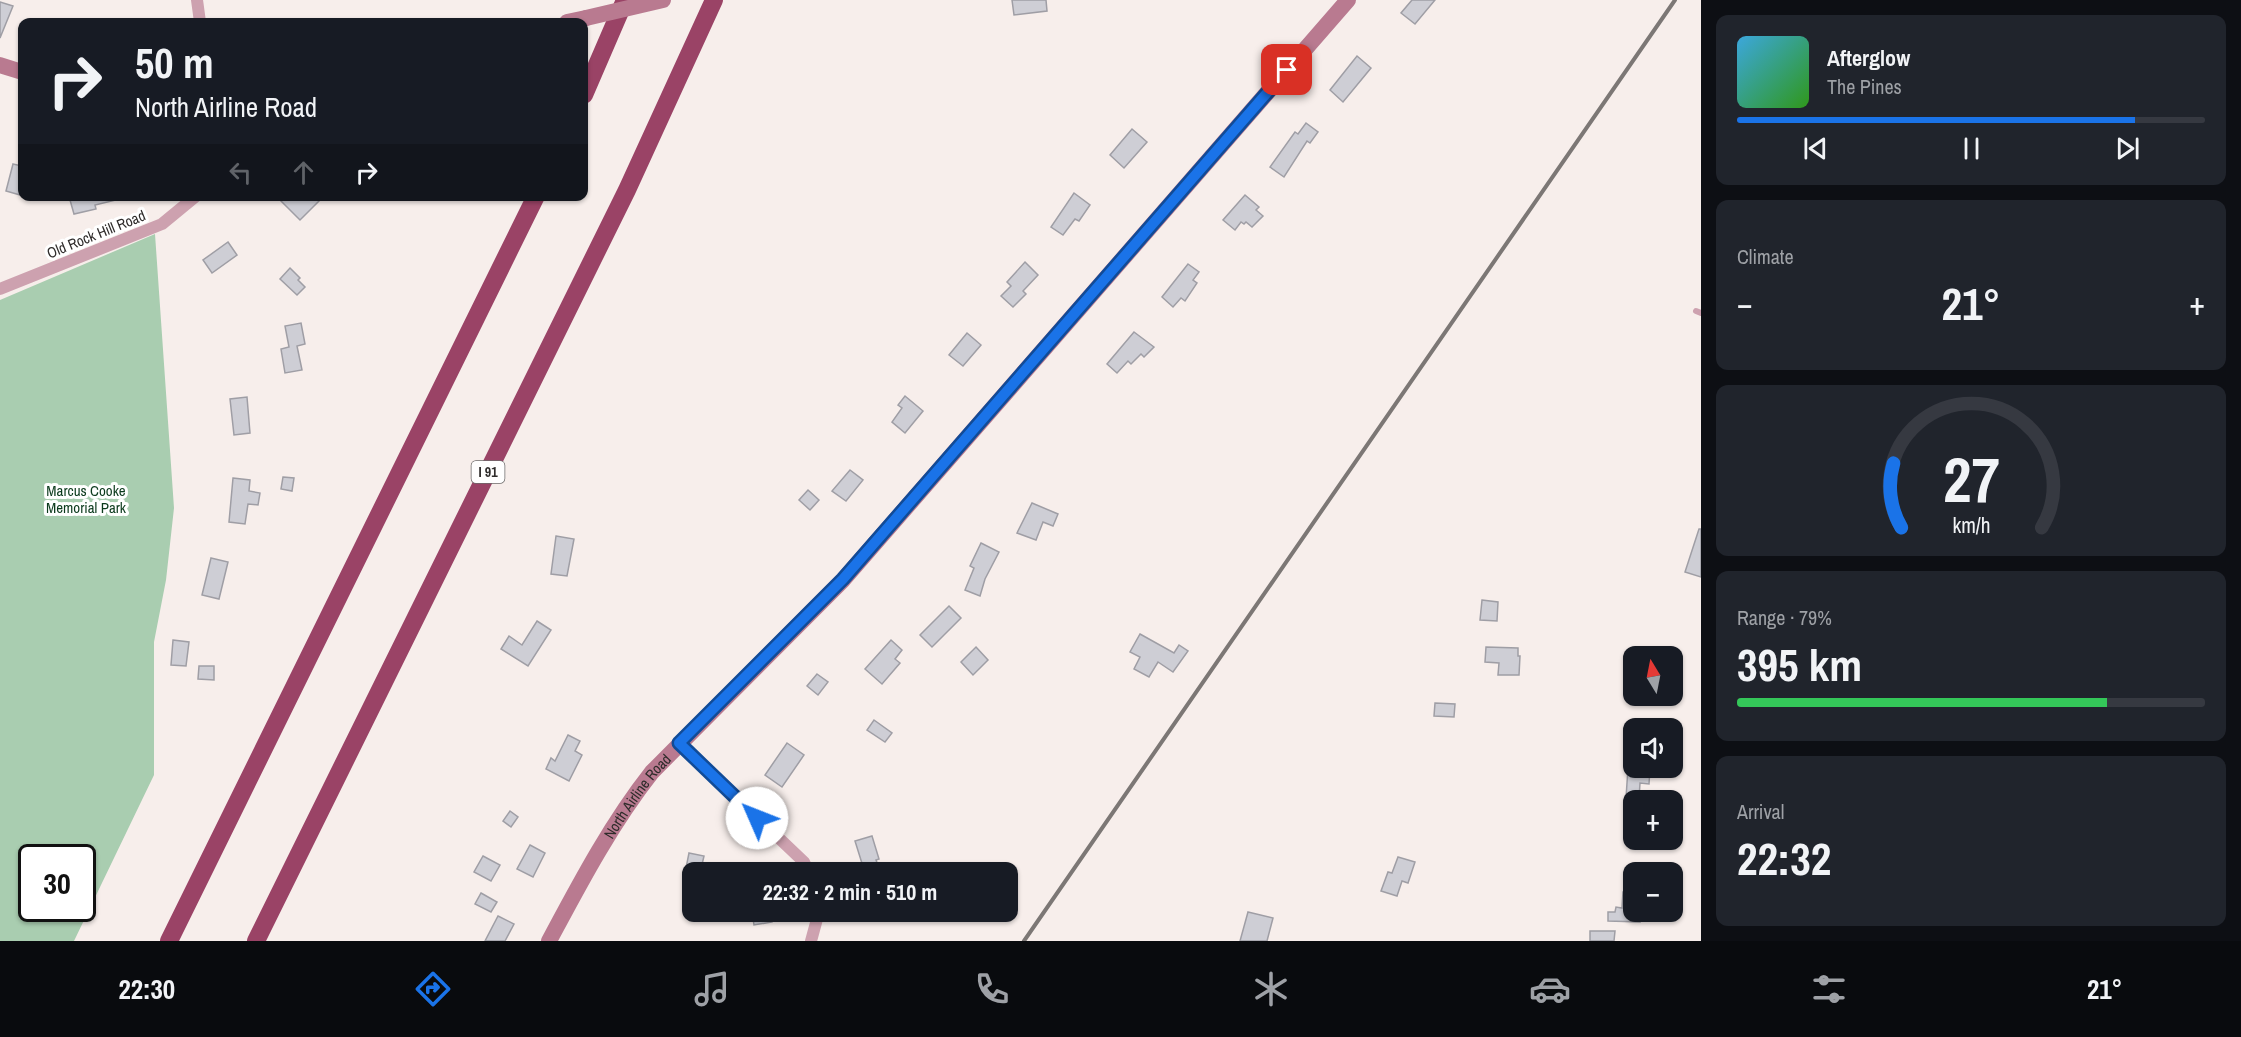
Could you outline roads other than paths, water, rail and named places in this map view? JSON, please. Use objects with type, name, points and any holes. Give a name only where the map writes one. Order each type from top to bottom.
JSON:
[{"type":"highway","points":[[588,86],[625,0]]},
{"type":"highway","name":"I 91","points":[[256,941],[617,211],[714,0]]},
{"type":"highway","points":[[169,941],[534,201]]},
{"type":"main road","points":[[586,18],[663,0]]},
{"type":"main road","name":"North Airline Road","points":[[549,941],[592,861],[632,797],[679,743],[843,579],[1348,0]]},
{"type":"main road","points":[[0,65],[18,71]]},
{"type":"street","points":[[197,0],[199,18]]},
{"type":"street","name":"Old Rock Hill Road","points":[[0,289],[162,224],[190,201]]},
{"type":"street","points":[[679,743],[804,862]]},
{"type":"street","points":[[811,941],[817,922]]},
{"type":"railway","points":[[1024,941],[1675,0]]},
{"type":"park label","name":"Marcus Cooke Memorial Park","points":[[86,498]]}]
